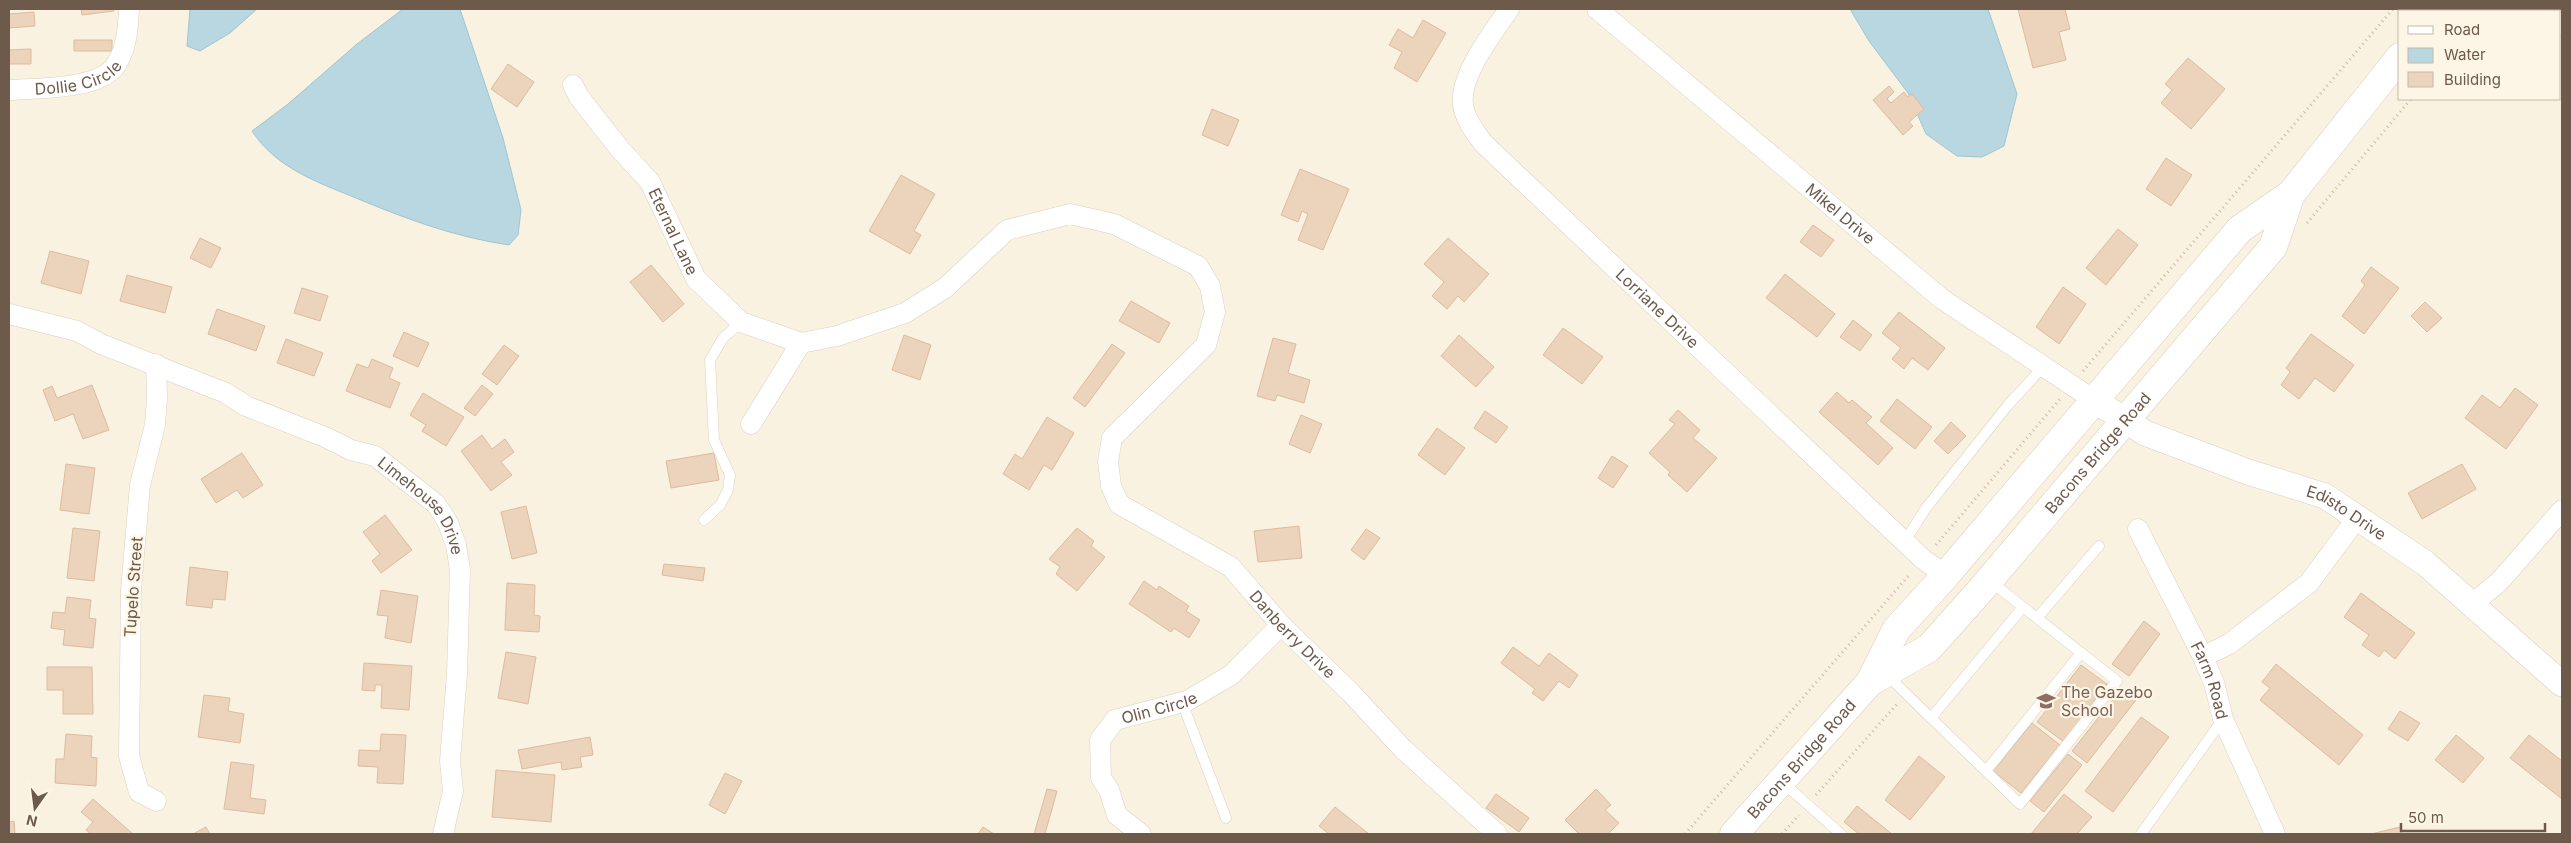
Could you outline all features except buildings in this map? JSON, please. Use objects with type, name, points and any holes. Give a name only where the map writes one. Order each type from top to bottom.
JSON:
[{"type":"main road","name":"Bacons Bridge Road","points":[[1878,678],[1896,630],[1946,575],[2240,229],[2291,194],[2398,60]]},
{"type":"main road","name":"Bacons Bridge Road","points":[[1734,834],[1780,781],[1878,678],[1929,648],[1989,580],[2126,422],[2273,247],[2291,194]]},
{"type":"street","name":"Dollie Circle","points":[[9,90],[80,85],[108,75],[116,66],[126,41],[129,9]]},
{"type":"street","name":"Lorriane Drive","points":[[1509,9],[1479,55],[1467,80],[1463,104],[1466,115],[1483,143],[1924,560],[1946,575]]},
{"type":"street","name":"Mikel Drive","points":[[1597,9],[1942,299],[2094,400]]},
{"type":"street","name":"Eternal Lane","points":[[573,85],[579,97],[619,148],[650,182],[696,279],[741,322],[801,343]]},
{"type":"street","name":"Danberry Drive","points":[[801,343],[837,336],[905,313],[945,288],[1007,230],[1070,214],[1114,224],[1198,266],[1210,286],[1216,312],[1206,345],[1112,438],[1108,462],[1111,486],[1120,504],[1232,567],[1281,625],[1351,693],[1403,749],[1497,834]]},
{"type":"street","name":"Limehouse Drive","points":[[9,314],[77,331],[101,344],[226,393],[246,406],[297,428],[325,437],[351,450],[375,456],[436,504],[448,523],[456,545],[460,570],[460,622],[450,761],[453,791],[442,834]]},
{"type":"street","points":[[751,424],[801,343]]},
{"type":"street","name":"Tupelo Street","points":[[156,364],[158,398],[155,425],[138,502],[131,590],[129,665],[129,756],[139,792],[156,801]]},
{"type":"street","name":"Edisto Drive","points":[[2094,400],[2145,433],[2248,472],[2325,496],[2425,563],[2562,684]]},
{"type":"street","points":[[2472,604],[2499,582],[2562,510]]},
{"type":"street","points":[[2203,657],[2229,644],[2309,583],[2357,518]]},
{"type":"street","name":"Farm Road","points":[[2138,529],[2203,657],[2214,683],[2223,719],[2248,778],[2275,834]]},
{"type":"street","name":"Olin Circle","points":[[1141,834],[1117,815],[1109,790],[1101,778],[1100,740],[1115,720],[1182,702],[1231,675],[1281,625]]},
{"type":"lane","points":[[704,520],[720,505],[728,490],[730,475],[714,440],[710,360],[723,338],[741,322]]},
{"type":"lane","points":[[1905,541],[1926,508],[2008,405],[2043,367]]},
{"type":"lane","points":[[2037,618],[2099,546]]},
{"type":"lane","points":[[1878,678],[1931,718],[2020,804],[2117,681],[2080,654],[1989,580]]},
{"type":"lane","points":[[1931,718],[2024,607]]},
{"type":"lane","points":[[1986,771],[2080,654]]},
{"type":"lane","points":[[1182,702],[1226,818]]},
{"type":"lane","points":[[2141,834],[2223,719]]},
{"type":"lane","points":[[1780,781],[1841,834]]},
{"type":"path","points":[[2091,361],[2393,9]]},
{"type":"path","points":[[1939,542],[2050,412]]},
{"type":"path","points":[[1686,834],[1908,576]]},
{"type":"water","points":[[190,9],[257,9],[230,33],[200,51],[187,46]]},
{"type":"water","points":[[403,9],[460,9],[503,138],[521,210],[518,235],[509,245],[489,242],[431,226],[393,213],[312,180],[273,155],[252,131],[288,104],[357,44]]},
{"type":"water","points":[[1850,9],[1988,9],[2017,94],[2004,146],[1982,157],[1957,156],[1926,134],[1908,93],[1869,41]]},
{"type":"place","name":"The Gazebo School","points":[[2046,701]]}]
